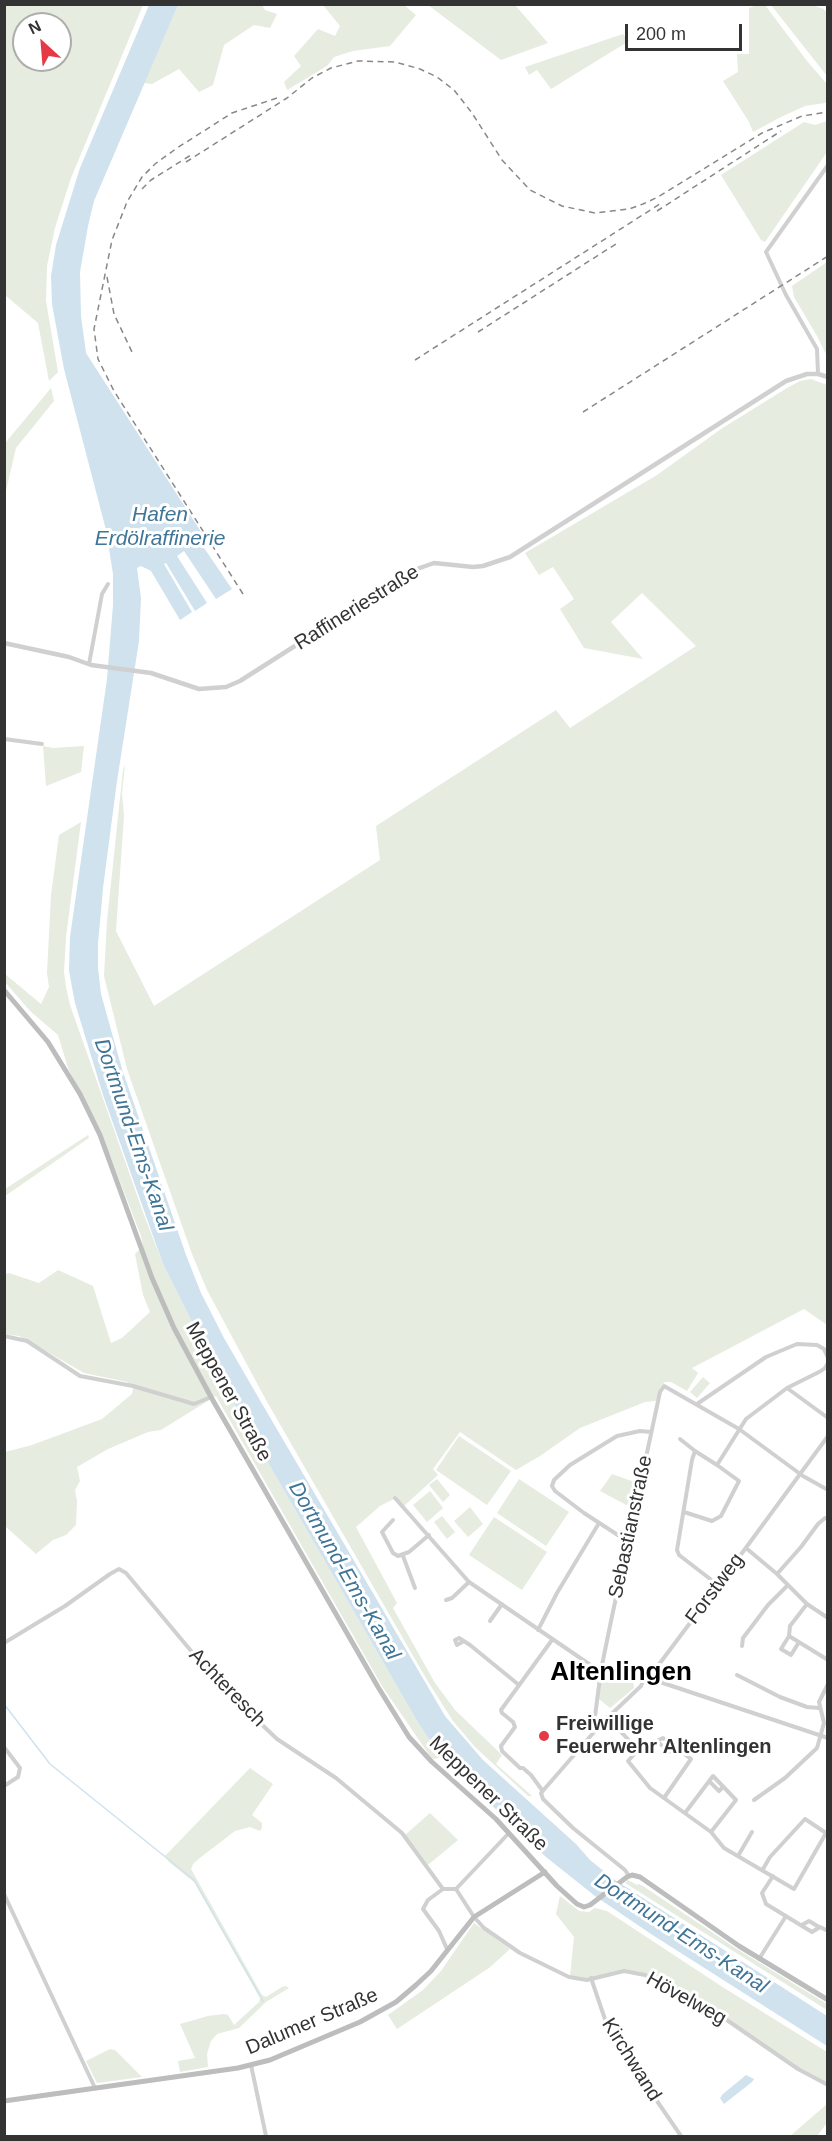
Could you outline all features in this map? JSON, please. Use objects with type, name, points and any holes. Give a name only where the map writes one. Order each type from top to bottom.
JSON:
[{"type":"main road","name":"Meppener Straße","points":[[4,990],[48,1042],[80,1094],[100,1135],[174,1328],[211,1397],[401,1726],[432,1762],[510,1833],[577,1904],[584,1907],[593,1903],[626,1877]]},
{"type":"main road","name":"Dalumer Straße","points":[[4,2101],[251,2065],[285,2054],[377,2014],[396,2002],[416,1985],[474,1917],[545,1872]]},
{"type":"main road","points":[[626,1877],[640,1877],[759,1959],[828,2000]]},
{"type":"street","points":[[828,165],[766,252],[786,295],[817,350],[816,374],[828,378]]},
{"type":"street","name":"Raffineriestraße","points":[[5,644],[69,657],[89,664],[141,672],[199,689],[219,689],[234,684],[414,570],[434,563],[483,566],[517,554],[778,385],[794,377],[816,374]]},
{"type":"street","points":[[89,664],[102,594],[108,584]]},
{"type":"street","points":[[4,739],[42,744]]},
{"type":"street","points":[[4,1336],[27,1341],[80,1376],[133,1386],[194,1404],[211,1397]]},
{"type":"street","points":[[828,1358],[824,1349],[817,1345],[797,1344],[766,1357],[697,1404],[739,1429],[800,1473],[828,1490]]},
{"type":"street","points":[[717,1465],[746,1419],[787,1388],[821,1371],[828,1363]]},
{"type":"street","name":"Sebastianstraße","points":[[601,1669],[660,1392],[664,1386],[697,1404]]},
{"type":"street","points":[[787,1388],[828,1418]]},
{"type":"street","points":[[627,1541],[555,1491],[552,1486],[554,1480],[570,1465],[617,1436],[640,1431],[651,1432]]},
{"type":"street","name":"Forstweg","points":[[542,1790],[593,1732],[641,1686],[828,1436]]},
{"type":"street","points":[[680,1439],[739,1481],[721,1516],[712,1521],[684,1512]]},
{"type":"street","points":[[695,1451],[677,1550],[679,1555],[718,1585]]},
{"type":"street","points":[[395,1498],[470,1582],[592,1666],[637,1676],[648,1675],[654,1680],[828,1737]]},
{"type":"street","points":[[777,1574],[825,1518]]},
{"type":"street","points":[[393,1520],[382,1532],[393,1553],[398,1556],[403,1556],[429,1535]]},
{"type":"street","points":[[538,1630],[557,1593],[599,1523]]},
{"type":"street","points":[[746,1548],[777,1574],[807,1604],[828,1618]]},
{"type":"street","points":[[403,1556],[415,1587]]},
{"type":"street","name":"Achteresch","points":[[4,1643],[65,1606],[119,1569],[126,1573],[217,1682],[277,1739],[336,1778],[402,1833],[443,1889]]},
{"type":"street","points":[[446,1600],[452,1598],[470,1582]]},
{"type":"street","points":[[742,1646],[743,1638],[768,1605],[788,1585]]},
{"type":"street","points":[[490,1621],[502,1604]]},
{"type":"street","points":[[799,1642],[791,1655],[781,1649],[789,1636],[790,1626],[807,1604]]},
{"type":"street","points":[[789,1636],[828,1660]]},
{"type":"street","points":[[552,1640],[501,1710],[515,1727],[501,1748],[520,1768],[531,1775],[542,1790],[543,1798],[581,1835],[625,1870],[626,1877]]},
{"type":"street","points":[[464,1641],[519,1685]]},
{"type":"street","points":[[593,1732],[601,1669]]},
{"type":"street","points":[[737,1675],[780,1697],[807,1707],[819,1708]]},
{"type":"street","points":[[754,1800],[806,1760],[817,1748],[824,1723],[819,1708],[823,1692],[828,1684]]},
{"type":"street","points":[[608,1717],[638,1750]]},
{"type":"street","points":[[664,1798],[691,1759],[663,1738],[638,1750],[628,1761],[650,1788],[711,1832],[724,1848],[794,1889],[826,1833],[805,1819],[770,1857],[763,1869]]},
{"type":"street","points":[[4,1747],[20,1768],[18,1777],[4,1786]]},
{"type":"street","points":[[685,1813],[713,1776],[736,1800],[711,1832]]},
{"type":"street","points":[[738,1856],[752,1832]]},
{"type":"street","points":[[447,1949],[439,1931],[423,1909],[428,1900],[443,1889],[456,1889],[510,1833]]},
{"type":"street","points":[[773,1876],[762,1893],[766,1904],[812,1932],[820,1927]]},
{"type":"street","name":"Hövelweg","points":[[456,1889],[474,1917],[492,1934],[536,1962],[569,1977],[586,1980],[624,1971],[645,1975],[722,2016],[798,2069],[828,2085]]},
{"type":"street","points":[[4,1894],[95,2089]]},
{"type":"street","points":[[759,1959],[786,1916]]},
{"type":"street","points":[[801,1925],[809,1921],[828,1931]]},
{"type":"street","name":"Kirchwand","points":[[591,1978],[609,2031],[681,2136]]},
{"type":"street","points":[[251,2065],[266,2136]]},
{"type":"shaded area","points":[[760,4],[765,5],[827,84],[827,100],[825,103],[805,106],[753,132],[723,81],[738,72],[737,54],[749,54],[749,8]]},
{"type":"shaded area","points":[[4,5],[143,5],[71,178],[55,228],[47,266],[46,301],[58,372],[49,381],[38,323],[5,295]]},
{"type":"shaded area","points":[[178,5],[262,5],[265,10],[277,14],[270,28],[254,25],[224,45],[213,85],[199,92],[179,69],[152,84],[144,83]]},
{"type":"shaded area","points":[[323,5],[404,5],[416,15],[390,46],[353,51],[334,57],[327,66],[287,90],[284,82],[301,66],[294,56],[318,29],[335,36],[340,26]]},
{"type":"shaded area","points":[[428,5],[515,5],[548,43],[501,60]]},
{"type":"shaded area","points":[[771,5],[811,5],[824,9],[827,13],[827,76]]},
{"type":"shaded area","points":[[623,34],[629,41],[551,89],[537,70],[529,75],[525,67]]},
{"type":"shaded area","points":[[827,121],[827,152],[765,242],[761,240],[721,175],[804,122],[815,125]]},
{"type":"shaded area","points":[[827,262],[828,356],[794,297],[792,286]]},
{"type":"shaded area","points":[[811,379],[827,385],[827,1325],[804,1309],[692,1368],[698,1373],[687,1391],[671,1382],[665,1382],[661,1386],[656,1401],[645,1402],[580,1428],[516,1470],[460,1432],[433,1469],[438,1475],[404,1506],[396,1498],[380,1506],[356,1527],[397,1603],[393,1608],[435,1683],[455,1710],[502,1755],[496,1764],[532,1796],[528,1796],[475,1747],[453,1721],[427,1680],[266,1400],[207,1290],[192,1254],[127,1069],[104,976],[107,921],[123,770],[125,765],[116,931],[154,1006],[380,860],[376,826],[556,710],[570,728],[696,646],[642,593],[611,622],[643,659],[584,648],[560,609],[574,599],[553,567],[539,575],[525,553],[657,475],[721,429],[787,388],[800,381]]},
{"type":"shaded area","points":[[51,388],[54,401],[16,448],[5,495],[6,442]]},
{"type":"shaded area","points":[[43,746],[53,748],[84,746],[81,772],[46,786]]},
{"type":"shaded area","points":[[81,822],[66,937],[64,972],[66,987],[70,1005],[144,1215],[163,1264],[225,1388],[417,1721],[441,1757],[434,1759],[430,1756],[382,1686],[216,1396],[161,1430],[148,1432],[108,1449],[77,1467],[80,1481],[75,1490],[76,1525],[66,1535],[53,1540],[36,1554],[5,1526],[5,1452],[32,1445],[102,1419],[132,1394],[133,1388],[127,1382],[84,1373],[19,1336],[5,1334],[5,1274],[9,1273],[39,1283],[58,1270],[93,1286],[111,1343],[122,1338],[150,1312],[143,1295],[135,1254],[143,1246],[141,1236],[111,1158],[68,1068],[58,1035],[30,1011],[5,982],[5,974],[41,1004],[49,987],[47,973],[51,895],[59,835]]},
{"type":"shaded area","points":[[88,1135],[89,1138],[5,1196],[5,1189]]},
{"type":"shaded area","points":[[703,1377],[710,1383],[697,1398],[690,1392]]},
{"type":"shaded area","points":[[459,1436],[511,1471],[487,1505],[436,1470]]},
{"type":"shaded area","points":[[612,1474],[637,1483],[632,1508],[600,1491]]},
{"type":"shaded area","points":[[437,1479],[450,1495],[443,1502],[429,1485]]},
{"type":"shaded area","points":[[519,1479],[569,1512],[546,1546],[497,1513]]},
{"type":"shaded area","points":[[430,1491],[443,1508],[427,1522],[413,1505]]},
{"type":"shaded area","points":[[470,1507],[483,1524],[468,1537],[454,1521]]},
{"type":"shaded area","points":[[442,1516],[455,1532],[447,1539],[434,1522]]},
{"type":"shaded area","points":[[494,1517],[547,1552],[522,1590],[469,1555]]},
{"type":"shaded area","points":[[571,1661],[579,1666],[570,1679],[563,1675]]},
{"type":"shaded area","points":[[602,1674],[633,1680],[634,1688],[610,1708],[599,1699]]},
{"type":"shaded area","points":[[250,1768],[273,1784],[252,1815],[262,1823],[262,1828],[260,1831],[250,1827],[235,1831],[201,1857],[191,1869],[262,1995],[266,1997],[282,1987],[289,1988],[266,2002],[239,2028],[217,2034],[211,2041],[207,2054],[208,2067],[180,2072],[178,2061],[195,2058],[180,2024],[224,2014],[228,2015],[234,2025],[259,2002],[260,1998],[194,1882],[165,1856]]},
{"type":"shaded area","points":[[430,1813],[458,1840],[428,1865],[405,1835]]},
{"type":"shaded area","points":[[628,1880],[643,1886],[737,1949],[827,2004],[827,2010],[625,1883]]},
{"type":"shaded area","points":[[560,1896],[579,1911],[589,1912],[595,1908],[607,1911],[827,2052],[827,2085],[736,2027],[646,1975],[631,1971],[587,1979],[570,1976],[574,1937],[556,1914]]},
{"type":"shaded area","points":[[474,1923],[510,1949],[489,1968],[397,2029],[388,2015],[423,1990],[441,1971]]},
{"type":"shaded area","points":[[110,2049],[115,2050],[142,2077],[97,2083],[86,2061]]},
{"type":"shaded area","points":[[827,2104],[827,2123],[817,2136],[790,2136]]},
{"type":"water","points":[[149,5],[178,5],[94,201],[80,272],[81,316],[86,353],[205,538],[200,542],[232,589],[216,599],[184,551],[177,556],[207,603],[195,611],[166,563],[164,564],[192,612],[180,620],[151,571],[141,566],[137,568],[141,598],[139,641],[117,781],[98,944],[101,994],[122,1069],[201,1293],[224,1338],[445,1716],[483,1760],[576,1844],[590,1860],[615,1880],[827,2016],[827,2046],[595,1896],[546,1857],[441,1757],[417,1721],[225,1388],[163,1264],[103,1095],[75,1003],[69,971],[70,937],[107,679],[113,574],[106,530],[64,369],[52,304],[51,276],[56,245],[80,168]]},
{"type":"water","points":[[746,2075],[754,2079],[752,2082],[724,2104],[720,2098],[723,2094]]},
{"type":"waterway","points":[[4,1704],[50,1764],[194,1880],[263,2001]]},
{"type":"railway","points":[[186,162],[287,98],[312,78],[331,68],[358,61],[395,62],[420,69],[437,77],[454,90],[472,113],[502,160],[530,190],[562,206],[595,213],[629,209],[643,204],[762,133],[802,116],[828,112]]},
{"type":"railway","points":[[243,594],[114,391],[98,359],[94,329],[112,240],[127,202],[142,177],[177,148],[232,113],[277,98]]},
{"type":"railway","points":[[657,211],[781,131]]},
{"type":"railway","points":[[142,189],[151,180],[191,155]]},
{"type":"railway","points":[[415,360],[663,202]]},
{"type":"railway","points":[[478,332],[619,242]]},
{"type":"railway","points":[[583,412],[828,256]]},
{"type":"railway","points":[[107,277],[114,314],[132,352]]},
{"type":"place","name":"Freiwillige Feuerwehr Altenlingen","points":[[544,1736]]},
{"type":"district","name":"Altenlingen","points":[[621,1673]]},
{"type":"water label","name":"Hafen Erdölraffinerie","points":[[160,527]]},
{"type":"water label","name":"Dortmund-Ems-Kanal","points":[[133,1135]]},
{"type":"water label","name":"Dortmund-Ems-Kanal","points":[[344,1571]]},
{"type":"water label","name":"Dortmund-Ems-Kanal","points":[[681,1934]]}]
